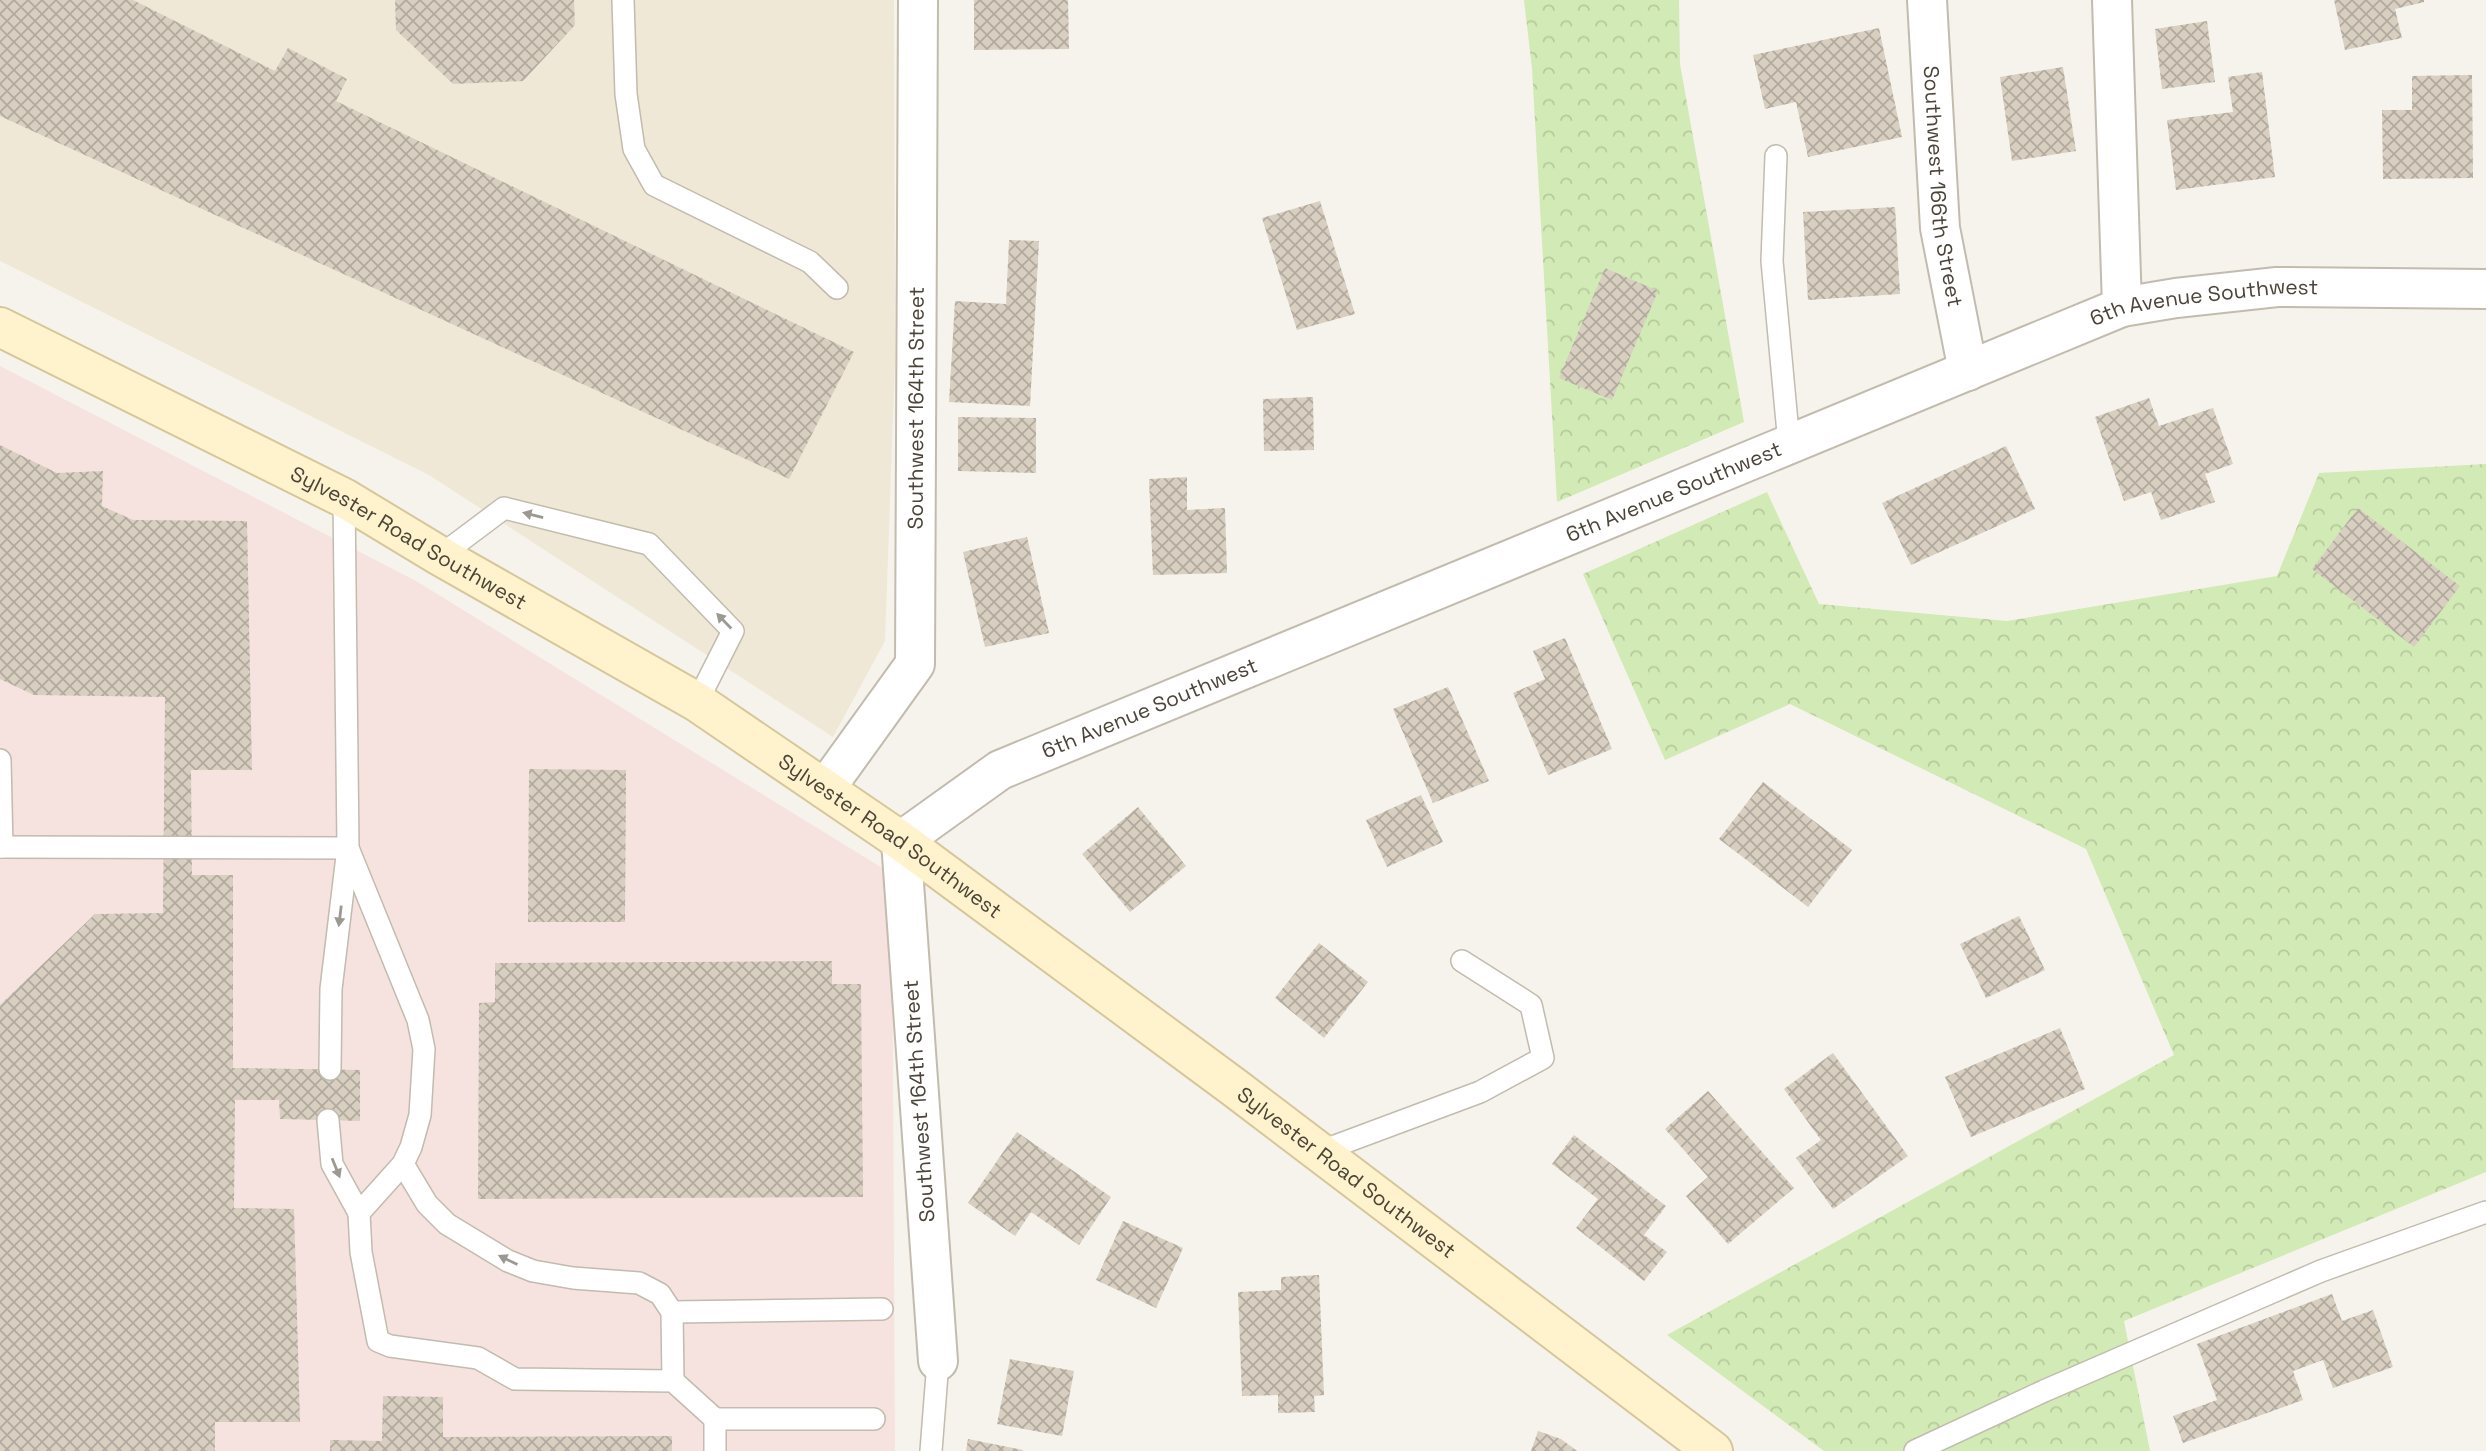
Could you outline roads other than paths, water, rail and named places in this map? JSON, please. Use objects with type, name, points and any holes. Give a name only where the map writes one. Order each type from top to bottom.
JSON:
[{"type":"street","name":"Southwest 164th Street","points":[[825,789],[915,664],[918,0]]},
{"type":"street","name":"Southwest 166th Street","points":[[1927,0],[1941,228],[1968,371]]},
{"type":"street","points":[[2112,0],[2122,307]]},
{"type":"street","name":"6th Avenue Southwest","points":[[901,841],[1000,770],[2122,307],[2277,287],[2486,289]]},
{"type":"street","name":"Sylvester Road Southwest","points":[[0,327],[344,498],[440,556],[697,702],[901,841],[1319,1152],[1713,1451]]},
{"type":"street","name":"Southwest 164th Street","points":[[901,841],[938,1361]]},
{"type":"lane","points":[[623,0],[626,94],[634,149],[654,185],[810,262],[837,288]]},
{"type":"lane","points":[[1776,156],[1772,261],[1789,444]]},
{"type":"lane","points":[[330,1069],[331,989],[348,848],[344,498]]},
{"type":"lane","points":[[440,556],[504,508],[649,544],[733,631],[697,702]]},
{"type":"lane","points":[[0,760],[1,847],[348,848]]},
{"type":"lane","points":[[348,848],[418,1020],[424,1049],[420,1115],[403,1164],[359,1213]]},
{"type":"lane","points":[[1319,1152],[1480,1092],[1543,1058],[1531,1005],[1462,961]]},
{"type":"lane","points":[[328,1120],[332,1164],[359,1213],[361,1252],[378,1341],[390,1346],[478,1358],[515,1379],[673,1381],[715,1419],[874,1419]]},
{"type":"lane","points":[[403,1164],[427,1204],[447,1224],[508,1261],[533,1270],[573,1278],[639,1283],[660,1294],[672,1311],[673,1381]]},
{"type":"lane","points":[[1915,1451],[2044,1391],[2320,1271],[2486,1212]]},
{"type":"lane","points":[[672,1311],[882,1309]]},
{"type":"lane","points":[[932,1451],[938,1361]]},
{"type":"lane","points":[[715,1419],[715,1451]]}]
